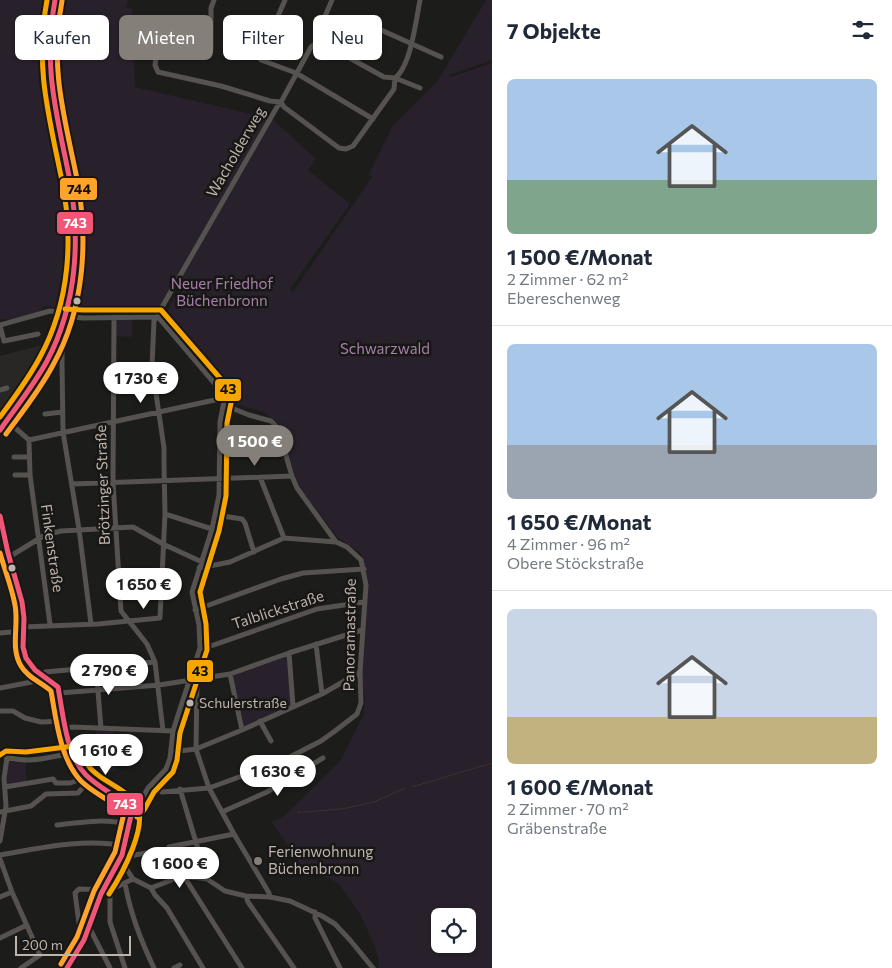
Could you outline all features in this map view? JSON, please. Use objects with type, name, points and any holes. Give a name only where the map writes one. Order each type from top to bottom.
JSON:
[{"type":"main road","points":[[0,430],[36,380],[48,359],[65,315],[74,271],[76,255],[75,209],[55,116],[50,76],[49,37],[55,0]]},
{"type":"main road","points":[[0,516],[1,530],[22,603],[23,648],[26,659],[41,676],[55,683],[60,694],[64,725],[72,752],[79,766],[88,776],[124,802],[132,812],[122,855],[78,950],[67,968]]},
{"type":"street","points":[[210,15],[210,8],[214,0]]},
{"type":"street","points":[[286,0],[260,56],[261,60],[296,73],[373,119]]},
{"type":"street","name":"Wacholderweg","points":[[326,15],[332,0]]},
{"type":"street","points":[[156,60],[156,70],[160,74],[221,86],[270,101],[281,102],[284,107],[343,149],[353,146],[394,89],[395,78],[402,71],[411,44],[420,0]]},
{"type":"street","points":[[382,31],[441,57]]},
{"type":"street","name":"Wacholderweg","points":[[156,316],[313,45]]},
{"type":"street","points":[[353,60],[384,77],[395,78],[420,88]]},
{"type":"street","points":[[38,334],[2,342],[0,326],[45,312],[65,315],[114,317],[156,316],[220,390],[224,398],[220,422],[220,479],[216,515],[192,592],[199,625],[200,648],[173,731],[171,752],[166,769],[152,784],[132,812]]},
{"type":"street","points":[[0,633],[50,624],[91,624],[160,618],[165,481],[164,448],[152,366],[154,321],[156,316]]},
{"type":"street","name":"Brötzinger Straße","points":[[114,317],[113,482],[121,611],[147,644],[155,662],[164,731]]},
{"type":"street","points":[[58,334],[65,336],[62,345],[63,432],[79,529],[91,624]]},
{"type":"street","points":[[0,390],[7,388]]},
{"type":"street","points":[[13,426],[29,440],[224,398]]},
{"type":"street","name":"Panoramastraße","points":[[152,784],[162,792],[209,788],[280,762],[321,741],[350,720],[360,710],[362,702],[360,672],[366,580],[361,560],[348,547],[336,542],[298,488],[292,476],[279,432],[271,421],[224,405]]},
{"type":"street","points":[[45,414],[62,412]]},
{"type":"street","name":"Finkenstraße","points":[[29,440],[30,475],[50,624]]},
{"type":"street","points":[[14,457],[29,456]]},
{"type":"street","points":[[14,475],[30,475]]},
{"type":"street","points":[[72,484],[292,476]]},
{"type":"street","points":[[260,477],[284,538]]},
{"type":"street","points":[[165,514],[212,529]]},
{"type":"street","points":[[216,515],[242,519],[254,552]]},
{"type":"street","points":[[0,559],[9,557],[38,539],[61,531],[133,528],[202,562]]},
{"type":"street","points":[[199,568],[230,562],[284,538],[336,542]]},
{"type":"street","points":[[195,610],[281,579],[304,573],[364,569]]},
{"type":"street","name":"Talblickstraße","points":[[200,648],[205,648],[317,609],[364,602]]},
{"type":"street","points":[[60,694],[189,682],[230,674],[362,630]]},
{"type":"street","points":[[316,644],[322,694]]},
{"type":"street","points":[[289,653],[293,706]]},
{"type":"street","points":[[0,688],[37,681],[45,672],[155,662]]},
{"type":"street","points":[[96,667],[101,728]]},
{"type":"street","points":[[171,752],[196,749],[242,730],[322,694],[360,672]]},
{"type":"street","points":[[230,674],[242,730]]},
{"type":"street","points":[[197,680],[196,749],[209,788],[270,897]]},
{"type":"street","points":[[0,711],[13,711],[25,718],[73,727],[173,731]]},
{"type":"street","points":[[260,721],[271,741]]},
{"type":"street","points":[[0,754],[6,758],[26,760],[72,752]]},
{"type":"street","points":[[0,841],[6,758]]},
{"type":"street","points":[[222,812],[267,792],[323,758]]},
{"type":"street","points":[[5,787],[52,779],[56,783],[70,783],[88,776]]},
{"type":"street","points":[[2,812],[31,806],[46,794],[78,793],[85,785],[88,776]]},
{"type":"street","points":[[180,789],[207,879]]},
{"type":"street","points":[[57,826],[84,822],[117,821],[130,825]]},
{"type":"street","points":[[174,879],[169,847],[234,834]]},
{"type":"street","points":[[0,855],[89,843],[109,843],[125,846]]},
{"type":"street","points":[[122,855],[129,856],[146,853]]},
{"type":"street","points":[[0,859],[12,892],[40,955],[21,968]]},
{"type":"street","points":[[118,864],[126,868],[133,879],[151,888],[167,908],[202,968]]},
{"type":"street","points":[[185,878],[242,968]]},
{"type":"street","points":[[78,950],[80,931],[74,893],[79,889],[107,890],[133,879]]},
{"type":"street","points":[[151,888],[174,879],[207,879],[225,891],[246,896],[270,897],[290,901],[315,912],[335,924],[373,968]]},
{"type":"street","points":[[125,883],[142,945],[154,968]]},
{"type":"street","points":[[107,890],[110,922],[126,968]]},
{"type":"street","points":[[0,897],[12,892]]},
{"type":"street","points":[[246,896],[248,902],[294,968]]},
{"type":"street","points":[[315,912],[315,918],[340,968]]},
{"type":"street","points":[[0,938],[27,925]]},
{"type":"street","points":[[89,927],[110,968]]},
{"type":"shaded area","points":[[50,343],[21,392],[0,421],[0,356]]},
{"type":"green space","points":[[0,0],[128,0],[126,7],[132,9],[132,15],[119,15],[119,60],[134,60],[135,87],[272,119],[316,159],[308,170],[350,204],[290,289],[293,292],[372,177],[369,174],[392,127],[437,82],[486,0],[492,0],[492,60],[449,75],[451,77],[492,63],[492,968],[379,968],[374,944],[359,912],[338,883],[300,864],[271,821],[282,818],[340,761],[364,714],[365,698],[361,670],[367,577],[361,553],[338,538],[300,488],[279,429],[283,427],[264,412],[228,402],[227,389],[164,317],[178,290],[178,281],[206,227],[156,312],[71,311],[73,303],[76,303],[77,298],[74,296],[79,256],[79,229],[58,114],[51,60],[109,60],[109,15],[55,15],[55,10],[48,12],[47,15],[15,15],[15,60],[40,60],[40,85],[55,137],[65,186],[71,251],[70,269],[60,309],[56,306],[42,307],[42,311],[10,320],[0,319]]},
{"type":"green space","points":[[132,316],[132,337],[114,336],[114,317]]},
{"type":"green space","points":[[288,654],[292,705],[243,727],[231,675]]},
{"type":"green space","points":[[96,727],[114,728],[115,743],[132,741],[132,749],[115,751],[116,771],[103,774],[94,763]]},
{"type":"green space","points":[[7,758],[26,760],[26,783],[5,787]]},
{"type":"waterway","points":[[412,787],[492,763]]},
{"type":"waterway","points":[[303,812],[342,809],[374,802],[405,788]]},
{"type":"transit line","name":"43","points":[[0,417],[31,373],[50,336],[58,314],[67,269],[68,246],[65,199],[48,110],[43,68],[42,46],[47,0]]},
{"type":"transit line","name":"743","points":[[0,430],[47,361],[65,317],[74,270],[75,223],[73,199],[56,109],[51,68],[50,47],[55,0]]},
{"type":"transit line","name":"744","points":[[6,434],[31,401],[53,365],[64,343],[78,296],[83,247],[82,222],[80,198],[63,109],[58,68],[57,47],[62,1]]},
{"type":"transit line","name":"43","points":[[65,309],[161,310],[226,385],[232,398],[227,423],[226,496],[219,531],[200,592],[206,624],[207,650],[180,733],[177,760],[173,772],[154,792],[144,810],[137,817]]},
{"type":"transit line","name":"743","points":[[0,516],[22,602],[24,618],[23,647],[26,658],[35,670],[58,687],[66,734],[79,767],[91,780],[132,811],[122,855],[101,894],[84,940],[67,968]]},
{"type":"transit line","name":"744","points":[[0,553],[15,605],[15,644],[21,666],[31,677],[51,691],[60,738],[68,762],[74,772],[86,786],[114,804],[124,813],[115,852],[94,891],[77,937],[61,964]]},
{"type":"transit line","name":"43","points":[[0,755],[6,751],[26,752],[74,746],[80,751],[92,770],[131,797],[135,802],[139,811],[137,835],[127,862],[109,894]]},
{"type":"place","name":"Schulerstraße","points":[[190,703]]},
{"type":"place","name":"Ferienwohnung Büchenbronn","points":[[258,861]]},
{"type":"park label","name":"Neuer Friedhof Büchenbronn","points":[[222,292]]},
{"type":"park label","name":"Schwarzwald","points":[[385,349]]}]
